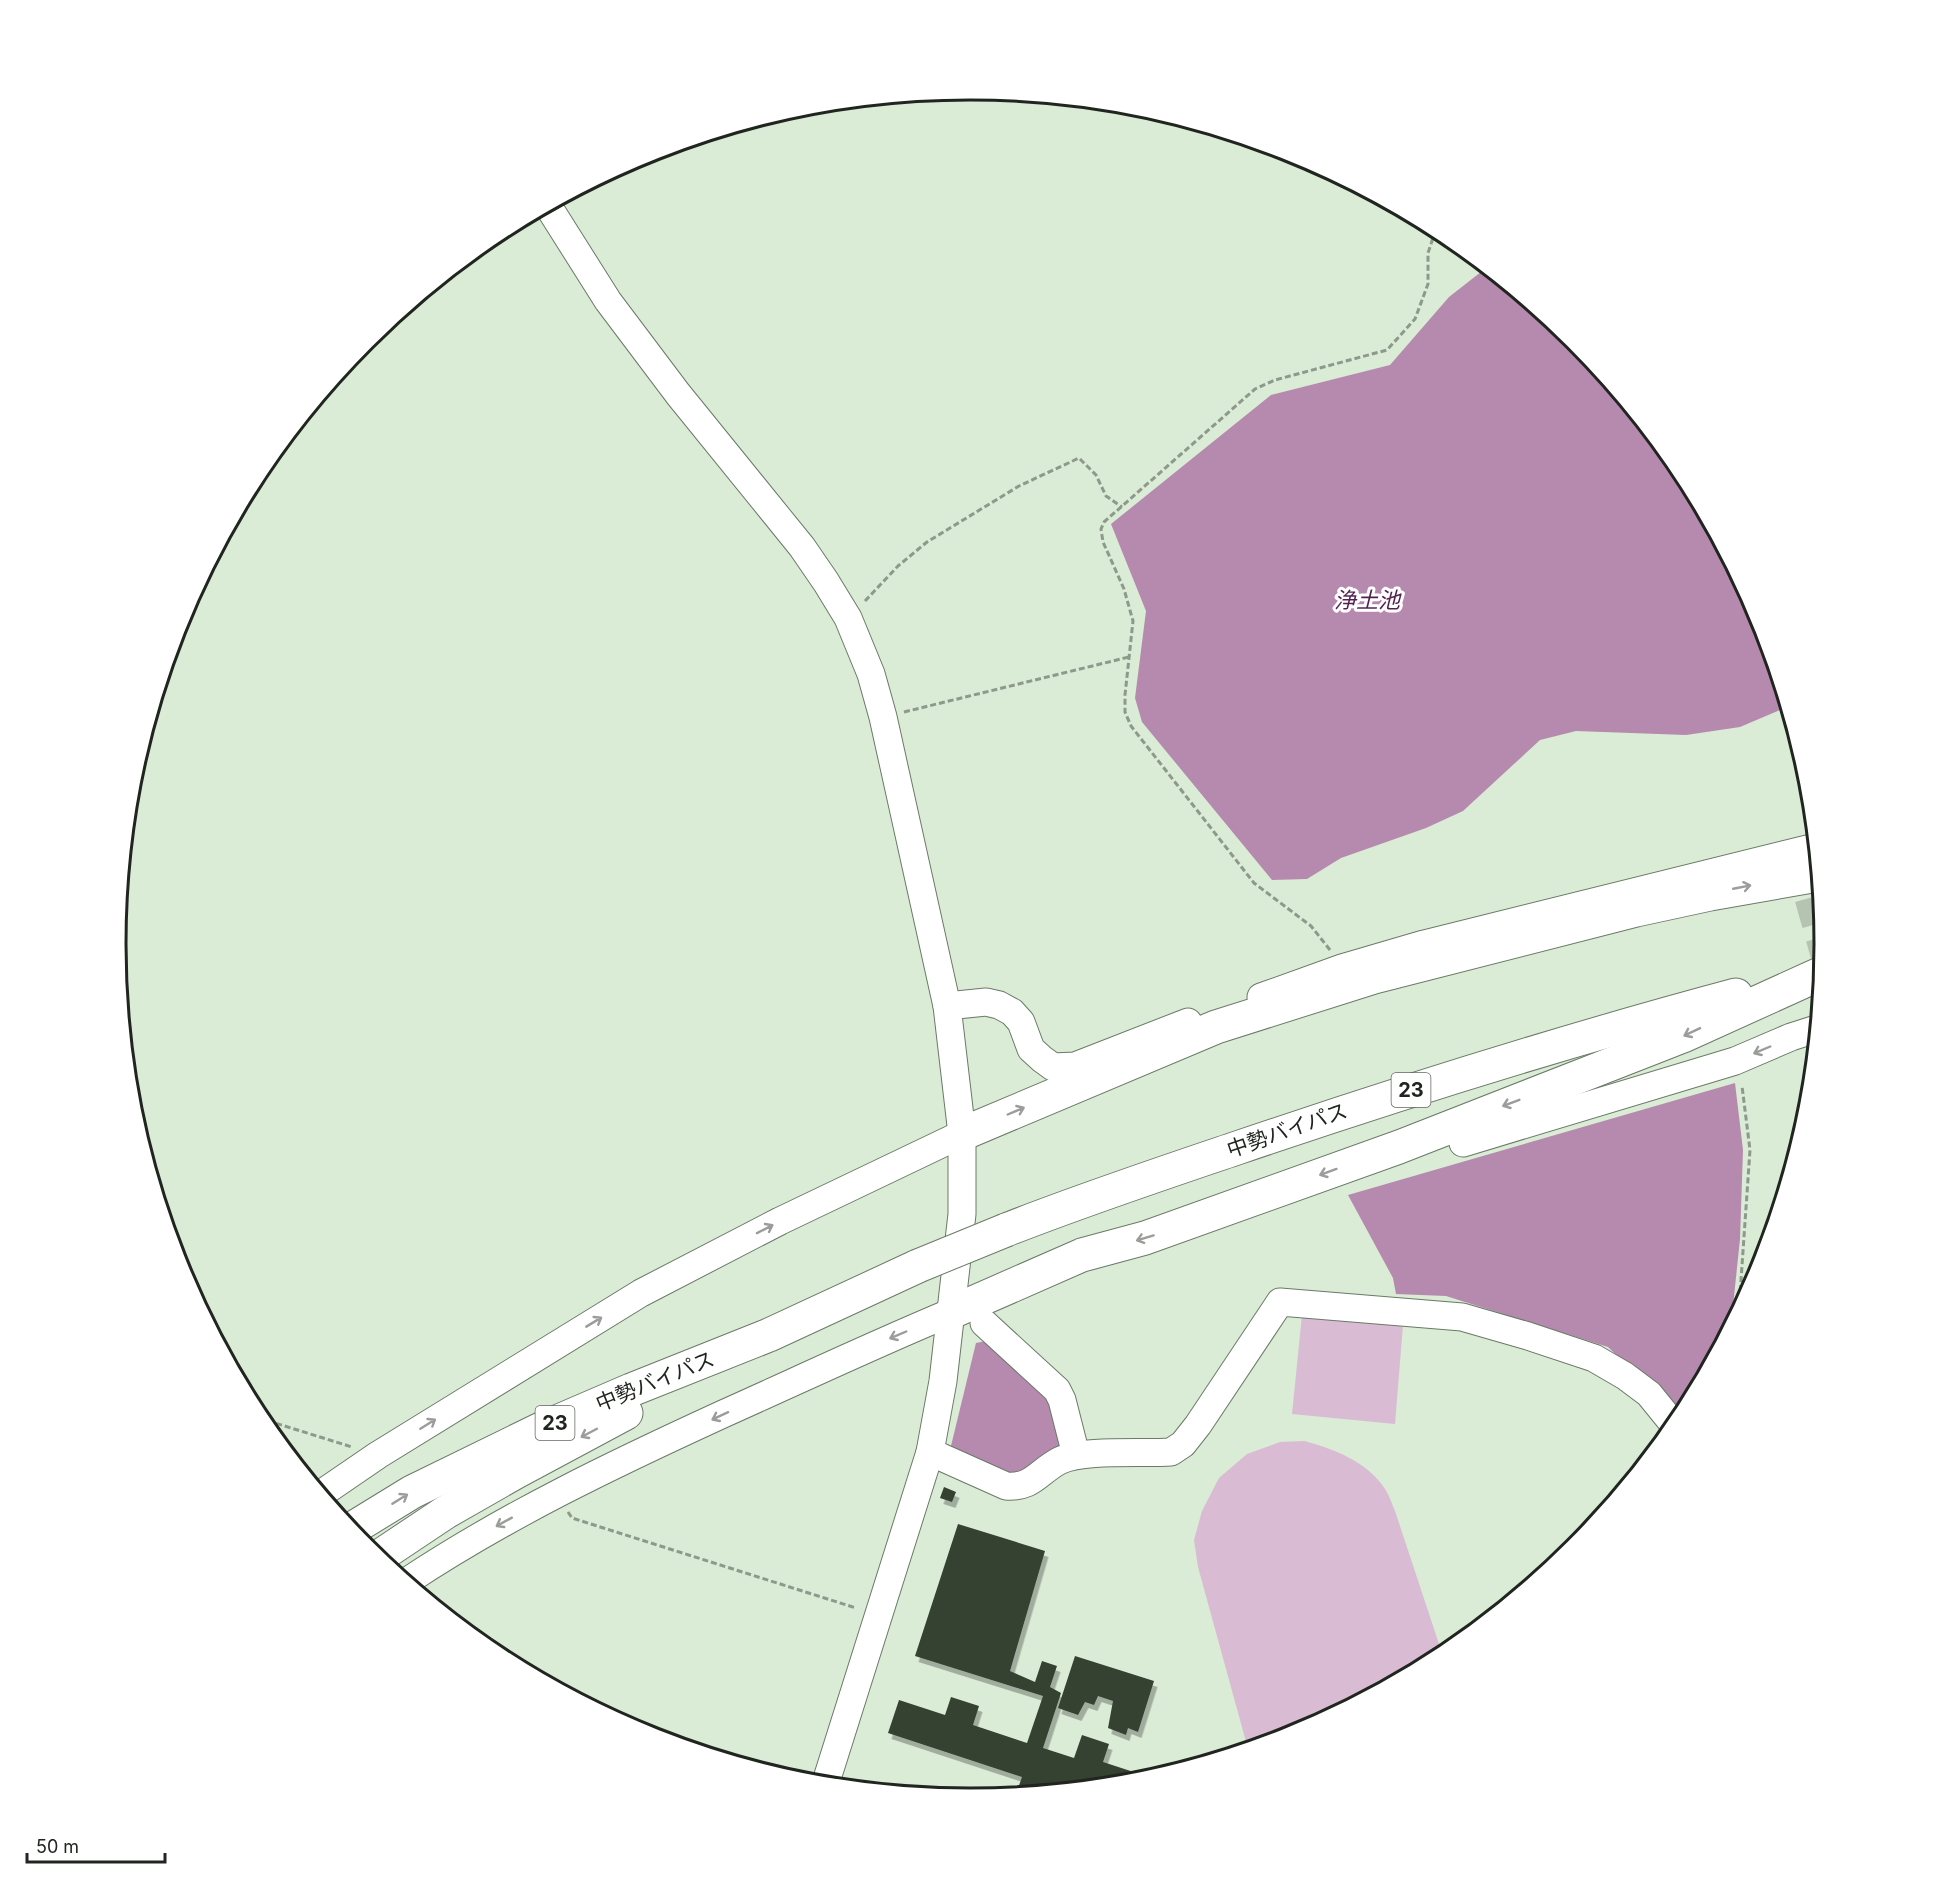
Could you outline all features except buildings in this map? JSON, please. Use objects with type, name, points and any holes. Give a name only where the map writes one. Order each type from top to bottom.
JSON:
[{"type":"highway","points":[[962,1134],[1216,1027],[1374,977],[1636,910],[1710,894],[1806,858]]},
{"type":"highway","name":"中勢バイパス","points":[[358,1525],[412,1492],[545,1427],[769,1335],[918,1266],[1006,1230],[1110,1191],[1364,1104],[1654,1017],[1813,974]]},
{"type":"highway","points":[[952,1312],[1082,1255],[1145,1238],[1388,1151],[1683,1036],[1813,976]]},
{"type":"highway","name":"中勢バイパス","points":[[385,1552],[446,1512],[769,1335]]},
{"type":"street","points":[[552,212],[608,301],[678,394],[802,548],[848,618],[871,674],[883,717],[947,1006],[962,1134],[962,1214],[943,1381],[930,1452],[828,1776]]},
{"type":"street","points":[[947,1006],[986,1002],[999,1005],[1012,1012],[1021,1022],[1031,1049],[1042,1059],[1053,1066],[1075,1066],[1187,1022],[1342,968],[1424,944],[1806,858]]},
{"type":"street","points":[[1463,1143],[1734,1061],[1809,1031]]},
{"type":"street","points":[[326,1490],[378,1455],[641,1293],[780,1221],[962,1134]]},
{"type":"street","points":[[930,1452],[1006,1485],[1017,1487],[1032,1482],[1058,1462],[1076,1455],[1171,1452],[1183,1444],[1198,1425],[1280,1302],[1462,1317],[1528,1336],[1594,1358],[1625,1376],[1649,1394],[1668,1418]]},
{"type":"street","points":[[413,1578],[491,1529],[555,1494],[832,1365],[952,1312]]},
{"type":"street","points":[[984,1323],[1057,1390],[1062,1400],[1076,1455]]},
{"type":"path","points":[[1342,968],[1320,935],[1311,926],[1254,883],[1131,726],[1125,712],[1133,621],[1124,588],[1103,542],[1101,529],[1104,522],[1255,389],[1275,380],[1387,350],[1415,319],[1428,284],[1428,253],[1433,239]]},
{"type":"path","points":[[848,618],[898,566],[927,542],[1020,486],[1079,458],[1095,475],[1106,496],[1122,507]]},
{"type":"path","points":[[883,717],[1129,657]]},
{"type":"path","points":[[1740,1288],[1750,1150],[1742,1086]]},
{"type":"path","points":[[275,1423],[378,1455]]},
{"type":"path","points":[[555,1494],[572,1518],[879,1616]]},
{"type":"shaded area","points":[[1302,1315],[1403,1325],[1395,1424],[1292,1414]]},
{"type":"shaded area","points":[[1304,1441],[1327,1448],[1360,1464],[1378,1480],[1385,1489],[1395,1511],[1440,1646],[1392,1675],[1343,1701],[1246,1742],[1198,1567],[1194,1540],[1202,1511],[1219,1478],[1247,1454],[1280,1442]]},
{"type":"water","name":"浄土池","points":[[1480,272],[1567,348],[1605,388],[1640,431],[1701,522],[1727,571],[1750,622],[1780,710],[1740,727],[1686,735],[1576,731],[1540,740],[1463,811],[1426,828],[1341,858],[1307,879],[1272,880],[1142,722],[1135,698],[1146,611],[1111,524],[1271,395],[1390,365],[1449,297]]},
{"type":"water","points":[[1735,1083],[1743,1150],[1740,1239],[1733,1304],[1701,1367],[1674,1410],[1608,1347],[1446,1296],[1396,1294],[1393,1278],[1348,1195]]},
{"type":"water","points":[[986,1341],[1053,1402],[1064,1446],[1034,1468],[1007,1476],[950,1450],[976,1343]]},
{"type":"tunnel","points":[[1797,859],[1813,916]]}]
